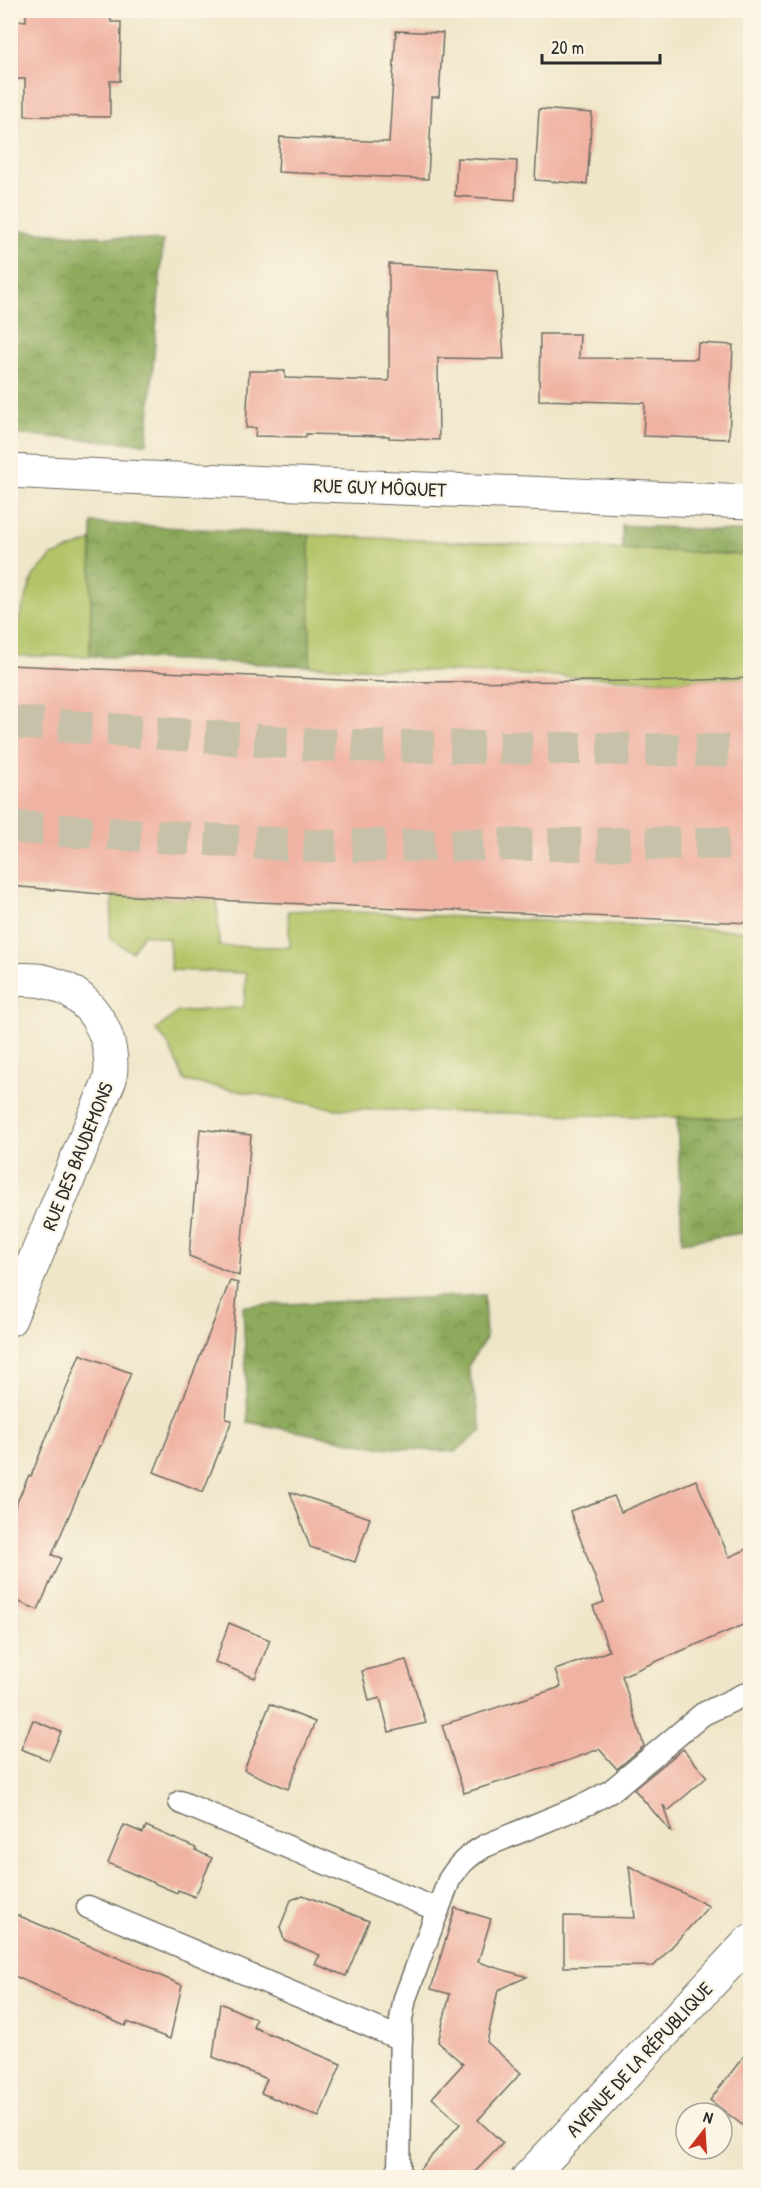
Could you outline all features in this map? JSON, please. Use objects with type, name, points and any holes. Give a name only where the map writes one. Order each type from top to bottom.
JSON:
[{"type":"street","name":"RUE GUY MÔQUET","points":[[10,471],[750,502]]},
{"type":"street","name":"RUE DES BAUDEMONS","points":[[10,979],[44,981],[68,990],[91,1008],[109,1042],[112,1062],[110,1079],[10,1319]]},
{"type":"street","name":"AVENUE DE LA RÉPUBLIQUE","points":[[528,2178],[750,1941]]},
{"type":"lane","points":[[399,2178],[401,2020],[405,1998],[448,1880],[458,1865],[471,1854],[486,1846],[589,1803],[611,1791],[704,1714],[750,1692]]},
{"type":"lane","points":[[180,1802],[438,1910]]},
{"type":"lane","points":[[88,1907],[401,2039]]},
{"type":"green space","points":[[11,230],[163,241],[147,444],[11,434]]},
{"type":"green space","points":[[92,523],[309,535],[310,666],[90,656]]},
{"type":"green space","points":[[622,525],[750,532],[750,555],[622,549]]},
{"type":"green space","points":[[309,535],[750,555],[750,678],[677,681],[310,666]]},
{"type":"green space","points":[[92,541],[90,656],[11,656],[11,644],[33,576],[52,556]]},
{"type":"green space","points":[[113,895],[217,900],[219,946],[290,947],[288,911],[314,910],[750,931],[750,1119],[337,1109],[185,1081],[167,1042],[156,1030],[178,1012],[244,1007],[246,973],[171,970],[169,939],[143,934],[132,952],[109,938]]},
{"type":"green space","points":[[677,1117],[750,1119],[750,1232],[682,1242]]},
{"type":"green space","points":[[484,1295],[486,1338],[468,1366],[482,1431],[455,1452],[379,1447],[248,1422],[243,1306]]},
{"type":"building","points":[[26,10],[111,10],[111,22],[121,22],[120,81],[110,81],[110,117],[25,116],[25,79],[16,79],[17,20],[26,21]]},
{"type":"building","points":[[396,31],[443,33],[439,97],[432,97],[428,179],[278,172],[280,137],[389,142]]},
{"type":"building","points":[[539,109],[592,113],[587,184],[535,180]]},
{"type":"building","points":[[457,158],[517,161],[515,200],[455,196]]},
{"type":"building","points":[[389,264],[498,270],[504,359],[438,358],[439,440],[306,434],[306,437],[255,436],[256,428],[246,428],[249,371],[285,371],[285,378],[389,381]]},
{"type":"building","points":[[540,334],[580,334],[579,358],[697,359],[698,343],[733,345],[729,439],[643,436],[645,403],[539,400]]},
{"type":"building","points":[[10,665],[382,682],[677,681],[750,678],[750,923],[113,895],[10,886]]},
{"type":"building","points":[[200,1129],[251,1135],[239,1276],[189,1256]]},
{"type":"building","points":[[230,1281],[238,1283],[226,1419],[232,1420],[203,1492],[154,1472]]},
{"type":"building","points":[[80,1354],[131,1373],[52,1555],[61,1558],[38,1610],[10,1598],[10,1518],[29,1475],[31,1476]]},
{"type":"building","points":[[696,1480],[729,1557],[750,1548],[750,1622],[622,1676],[644,1746],[617,1769],[599,1749],[464,1793],[442,1725],[561,1687],[555,1670],[609,1651],[593,1606],[604,1602],[570,1511],[614,1496],[621,1512]]},
{"type":"building","points":[[290,1492],[370,1518],[355,1562],[310,1547]]},
{"type":"building","points":[[229,1623],[270,1640],[255,1678],[215,1662]]},
{"type":"building","points":[[406,1660],[426,1723],[389,1732],[380,1698],[369,1701],[362,1671]]},
{"type":"building","points":[[270,1704],[315,1722],[288,1789],[244,1770]]},
{"type":"building","points":[[33,1720],[61,1732],[49,1760],[21,1749]]},
{"type":"building","points":[[683,1749],[707,1777],[668,1811],[663,1805],[672,1833],[634,1789]]},
{"type":"building","points":[[124,1825],[143,1833],[146,1826],[196,1848],[195,1850],[212,1858],[195,1897],[178,1890],[177,1893],[108,1863]]},
{"type":"building","points":[[629,1866],[709,1906],[654,1966],[564,1967],[564,1916],[635,1918]]},
{"type":"building","points":[[303,1895],[369,1921],[346,1976],[315,1964],[320,1955],[284,1940],[280,1927],[291,1900]]},
{"type":"building","points":[[455,1908],[491,1919],[478,1962],[527,1977],[498,1990],[487,2042],[521,2073],[478,2120],[503,2143],[469,2178],[412,2178],[460,2124],[432,2098],[463,2064],[438,2042],[450,1994],[431,1989]]},
{"type":"building","points":[[10,1912],[182,1985],[170,2039],[127,2022],[125,2026],[10,1974]]},
{"type":"building","points":[[220,2003],[256,2019],[253,2027],[341,2064],[319,2117],[261,2093],[267,2079],[213,2057]]},
{"type":"building","points":[[750,2048],[750,2131],[734,2119],[734,2101],[710,2100]]},
{"type":"tunnel","points":[[10,722],[320,745],[750,751]]},
{"type":"tunnel","points":[[10,827],[311,846],[750,843]]}]
